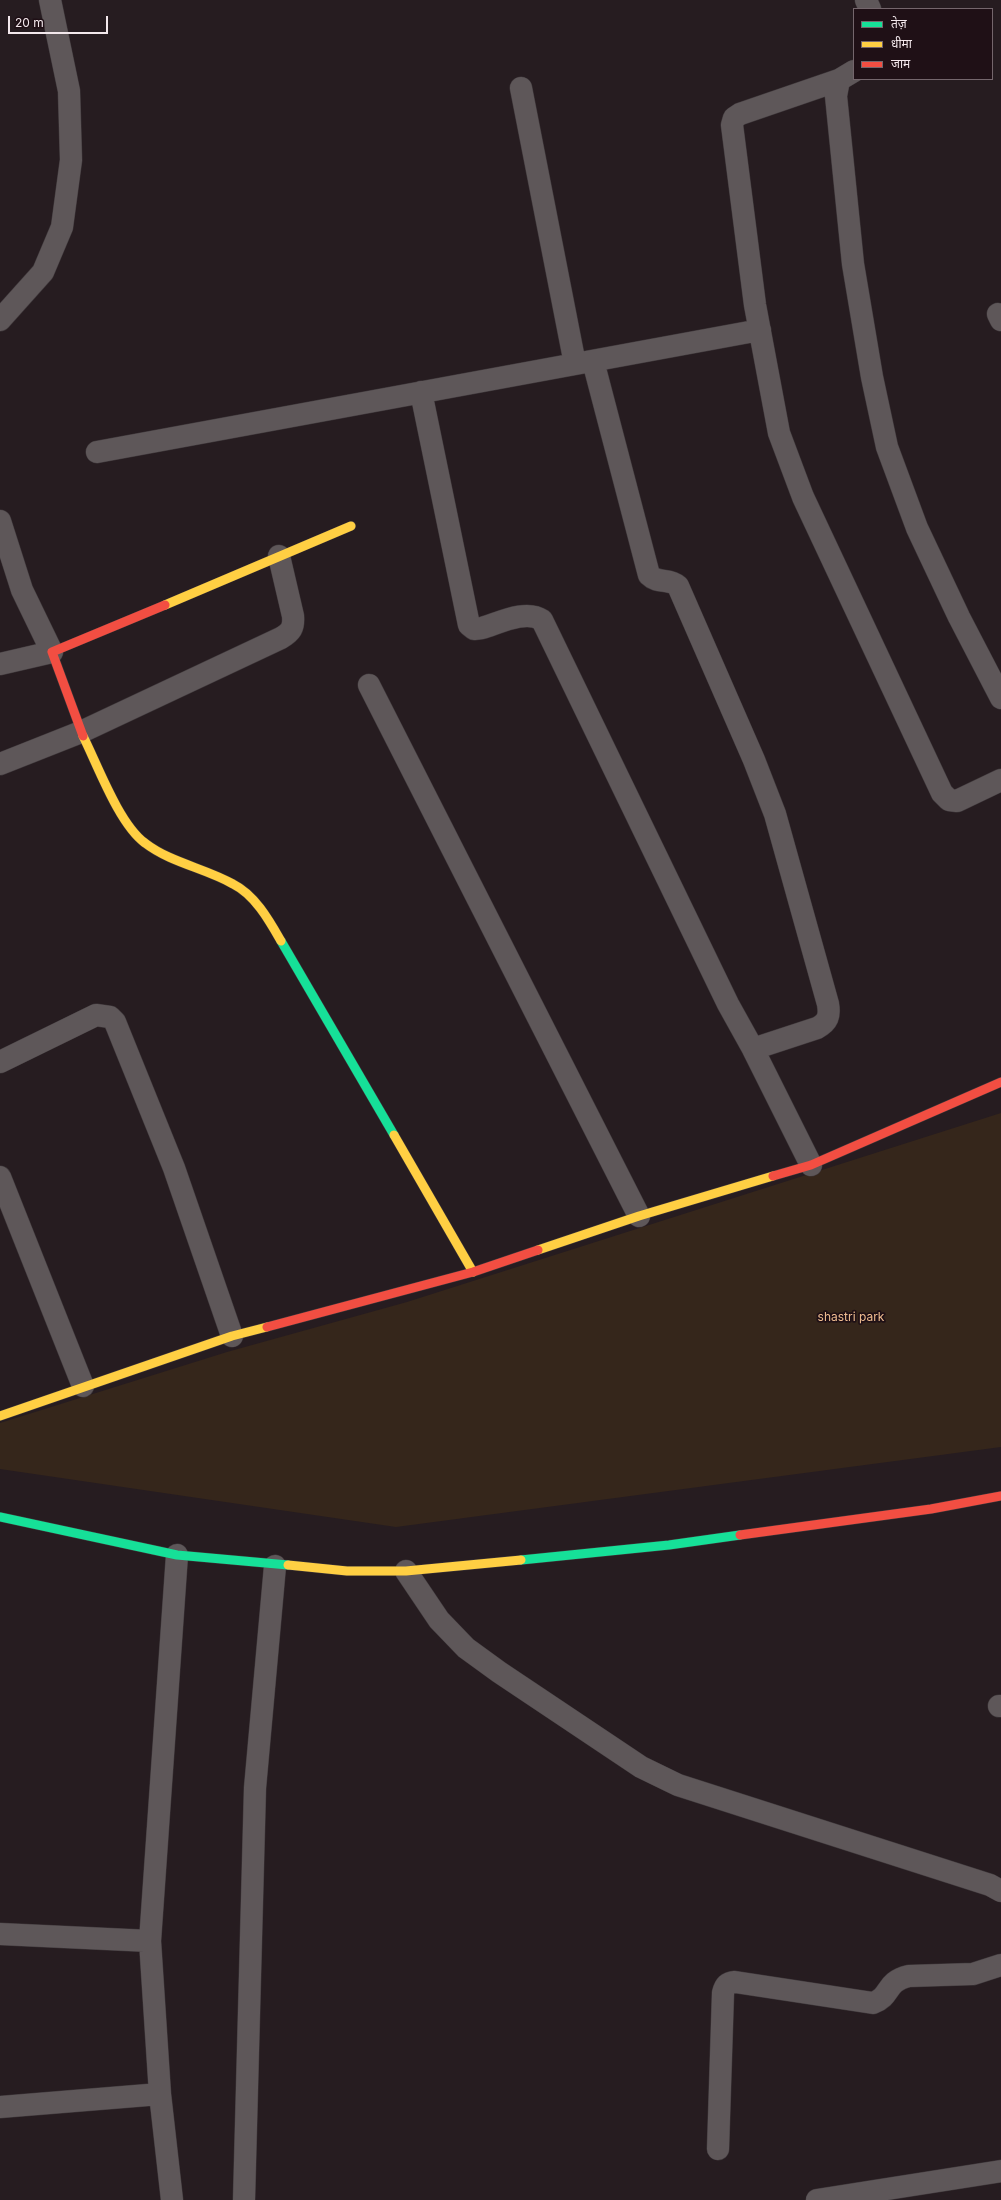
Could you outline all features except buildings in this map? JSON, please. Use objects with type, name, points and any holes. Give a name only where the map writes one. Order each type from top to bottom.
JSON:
[{"type":"street","points":[[0,320],[43,272],[62,227],[71,160],[69,91],[50,0]]},
{"type":"street","points":[[847,75],[740,114],[734,118],[733,130],[760,330],[780,432],[803,497],[942,793],[949,800],[957,801],[1001,780]]},
{"type":"street","points":[[847,75],[836,96],[853,264],[872,377],[887,446],[917,528],[959,617],[1001,698]]},
{"type":"street","points":[[521,88],[584,363],[649,575],[654,580],[673,582],[678,586],[754,760],[775,814],[828,1004],[829,1015],[826,1024],[753,1049]]},
{"type":"street","points":[[97,452],[760,330]]},
{"type":"street","points":[[421,392],[469,624],[474,629],[482,628],[527,615],[535,615],[542,620],[728,1004],[753,1049],[811,1165]]},
{"type":"street","points":[[0,521],[22,590],[52,652],[81,732],[118,808],[129,827],[144,843],[162,854],[234,884],[256,903],[269,920],[473,1272]]},
{"type":"street","points":[[0,664],[52,652],[351,526]]},
{"type":"street","points":[[0,764],[81,732],[282,638],[291,632],[293,616],[279,556]]},
{"type":"street","points":[[369,685],[639,1216]]},
{"type":"street","points":[[0,1062],[96,1015],[110,1017],[115,1022],[174,1168],[232,1336]]},
{"type":"street","points":[[0,1416],[83,1386],[232,1336],[473,1272],[639,1216],[811,1165],[1001,1082]]},
{"type":"street","points":[[0,1177],[83,1386]]},
{"type":"street","points":[[0,1517],[177,1555],[347,1572],[406,1571],[669,1545],[931,1509],[1001,1496]]},
{"type":"street","points":[[172,2200],[160,2094],[150,1941],[177,1555]]},
{"type":"street","points":[[244,2200],[254,1788],[275,1566]]},
{"type":"street","points":[[406,1571],[439,1620],[466,1648],[499,1672],[641,1767],[678,1785],[997,1886]]},
{"type":"street","points":[[0,1934],[150,1941]]},
{"type":"street","points":[[718,2150],[723,1993],[725,1986],[729,1983],[735,1982],[873,2003],[880,2000],[890,1984],[900,1978],[909,1976],[973,1974],[1001,1966]]},
{"type":"street","points":[[0,2107],[160,2094]]},
{"type":"street","points":[[817,2200],[1001,2171]]},
{"type":"green space","name":"shastri park","points":[[1001,1113],[1001,1447],[396,1527],[0,1469],[0,1423],[227,1352],[407,1302]]},
{"type":"traffic: fast","points":[[281,941],[394,1135]]},
{"type":"traffic: fast","points":[[0,1517],[177,1555],[288,1565]]},
{"type":"traffic: fast","points":[[521,1560],[669,1545],[740,1535]]},
{"type":"traffic: slow","points":[[165,605],[351,526]]},
{"type":"traffic: slow","points":[[83,736],[110,794],[126,822],[135,834],[145,843],[166,856],[222,878],[241,889],[255,901],[281,941]]},
{"type":"traffic: slow","points":[[394,1135],[473,1272]]},
{"type":"traffic: slow","points":[[538,1250],[639,1216],[773,1176]]},
{"type":"traffic: slow","points":[[0,1416],[232,1336],[267,1327]]},
{"type":"traffic: slow","points":[[288,1565],[347,1571],[406,1571],[521,1560]]},
{"type":"traffic: jam","points":[[83,736],[52,652],[165,605]]},
{"type":"traffic: jam","points":[[773,1176],[811,1165],[1001,1082]]},
{"type":"traffic: jam","points":[[267,1327],[473,1272],[538,1250]]},
{"type":"traffic: jam","points":[[740,1535],[931,1509],[1001,1496]]}]
